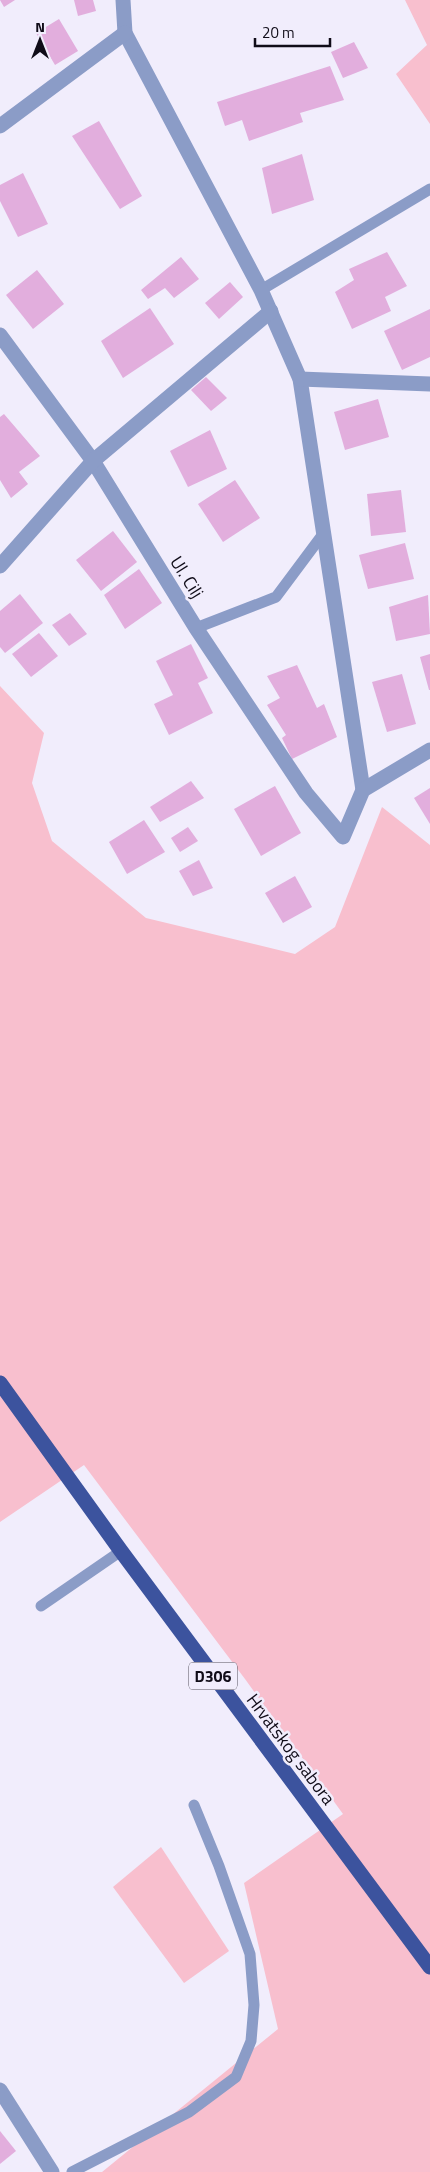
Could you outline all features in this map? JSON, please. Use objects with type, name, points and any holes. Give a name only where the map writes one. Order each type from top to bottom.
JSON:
[{"type":"main road","name":"Hrvatskog sabora","points":[[0,1383],[121,1551],[430,1967]]},
{"type":"street","points":[[123,0],[125,33],[261,290],[300,379],[322,534],[363,790],[430,750]]},
{"type":"street","points":[[0,126],[125,33]]},
{"type":"street","points":[[0,566],[92,461],[271,311]]},
{"type":"street","name":"Ul. Cilj","points":[[0,335],[92,461],[196,628],[306,794],[342,837],[363,790]]},
{"type":"street","points":[[300,379],[430,384]]},
{"type":"street","points":[[0,2090],[52,2172]]},
{"type":"lane","points":[[261,290],[430,190]]},
{"type":"lane","points":[[196,628],[276,597],[322,534]]},
{"type":"lane","points":[[41,1606],[121,1551]]},
{"type":"lane","points":[[72,2172],[189,2112],[236,2077],[251,2041],[254,2005],[250,1954],[220,1866],[194,1805]]},
{"type":"shaded area","points":[[405,0],[430,0],[430,124],[396,74],[427,45]]},
{"type":"shaded area","points":[[0,686],[44,733],[32,783],[52,841],[146,918],[295,954],[335,927],[382,807],[430,845],[430,2172],[102,2172],[278,2029],[244,1883],[343,1814],[245,1679],[84,1465],[0,1522]]},
{"type":"shaded area","points":[[161,1847],[229,1951],[184,1983],[113,1887]]},
{"type":"building","points":[[0,0],[15,0],[4,7]]},
{"type":"building","points":[[74,0],[93,0],[96,11],[78,16]]},
{"type":"building","points":[[59,19],[78,51],[55,65],[36,33]]},
{"type":"building","points":[[354,42],[368,68],[343,78],[331,52]]},
{"type":"building","points":[[330,66],[344,100],[300,113],[303,122],[249,141],[242,120],[225,126],[217,102]]},
{"type":"building","points":[[99,121],[142,196],[120,209],[72,136]]},
{"type":"building","points":[[302,154],[314,200],[272,214],[262,168]]},
{"type":"building","points":[[23,173],[48,224],[18,237],[0,201],[0,185]]},
{"type":"building","points":[[387,252],[407,286],[385,297],[391,311],[352,329],[335,292],[354,280],[349,269]]},
{"type":"building","points":[[181,257],[199,279],[174,298],[165,288],[148,299],[141,290]]},
{"type":"building","points":[[37,270],[64,304],[33,329],[6,295]]},
{"type":"building","points":[[230,282],[243,297],[219,319],[205,303]]},
{"type":"building","points":[[150,308],[174,344],[123,378],[101,341]]},
{"type":"building","points":[[430,309],[430,357],[402,370],[384,331]]},
{"type":"building","points":[[206,377],[227,398],[211,411],[191,390]]},
{"type":"building","points":[[378,399],[389,437],[345,450],[334,412]]},
{"type":"building","points":[[4,414],[40,456],[19,472],[28,484],[11,498],[0,480],[0,417]]},
{"type":"building","points":[[210,430],[227,469],[188,487],[170,451]]},
{"type":"building","points":[[235,480],[260,518],[223,542],[198,504]]},
{"type":"building","points":[[401,490],[406,532],[371,536],[367,494]]},
{"type":"building","points":[[113,531],[137,562],[101,591],[76,560]]},
{"type":"building","points":[[405,543],[414,579],[368,589],[359,555]]},
{"type":"building","points":[[139,569],[162,603],[125,629],[104,595]]},
{"type":"building","points":[[20,594],[43,623],[5,653],[0,647],[0,611]]},
{"type":"building","points":[[428,595],[430,634],[396,641],[389,607]]},
{"type":"building","points":[[70,613],[87,634],[69,646],[52,625]]},
{"type":"building","points":[[39,633],[58,656],[31,677],[12,654]]},
{"type":"building","points":[[191,644],[208,678],[198,683],[213,713],[169,735],[154,704],[173,695],[156,661]]},
{"type":"building","points":[[430,654],[430,690],[429,690],[420,657]]},
{"type":"building","points":[[297,665],[317,708],[324,704],[337,737],[292,759],[282,738],[286,735],[267,705],[280,698],[267,676]]},
{"type":"building","points":[[402,674],[416,724],[387,732],[372,682]]},
{"type":"building","points":[[191,781],[204,798],[160,822],[150,807]]},
{"type":"building","points":[[275,786],[301,833],[261,856],[234,809]]},
{"type":"building","points":[[430,788],[430,824],[414,798]]},
{"type":"building","points":[[144,820],[165,852],[127,874],[109,842]]},
{"type":"building","points":[[188,827],[198,841],[180,852],[171,838]]},
{"type":"building","points":[[199,860],[213,888],[193,896],[179,871]]},
{"type":"building","points":[[295,876],[312,907],[283,923],[265,893]]},
{"type":"building","points":[[0,2131],[16,2151],[0,2164]]}]
